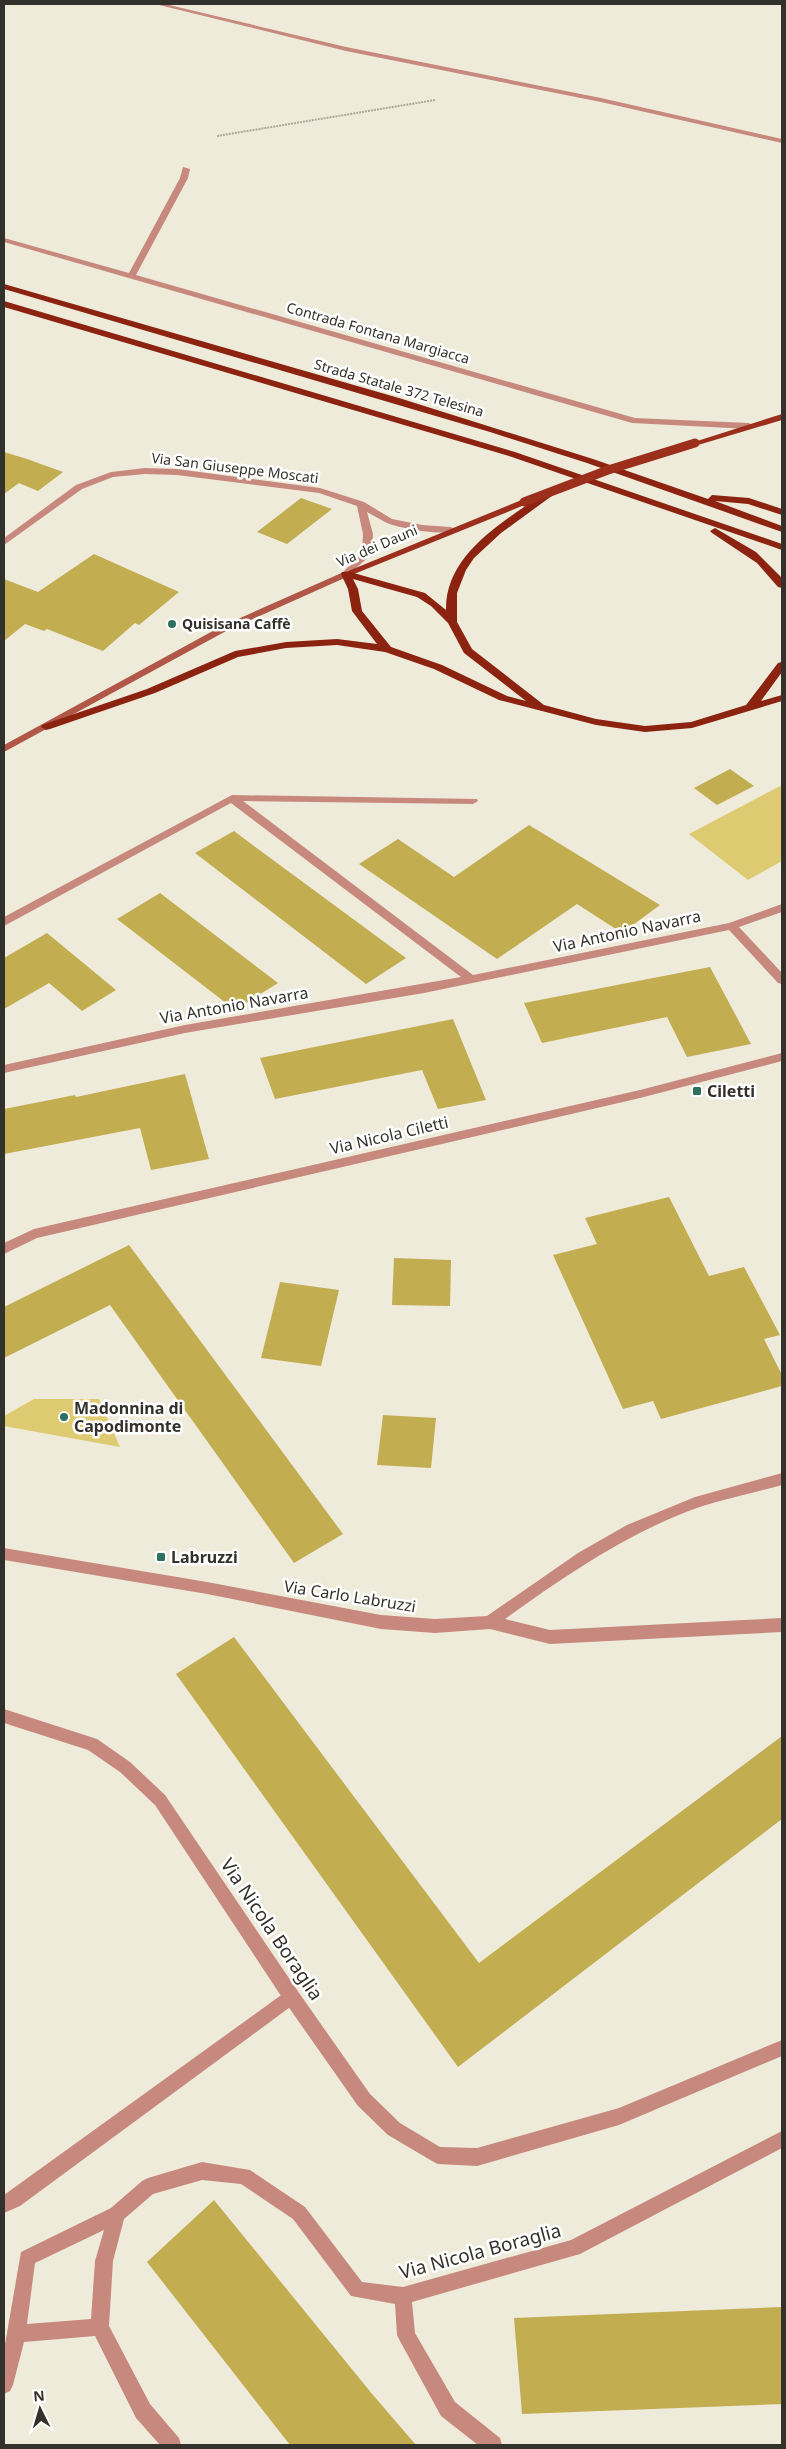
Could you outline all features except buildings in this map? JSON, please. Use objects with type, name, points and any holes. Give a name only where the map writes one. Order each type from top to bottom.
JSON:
[{"type":"highway","name":"Strada Statale 372 Telesina","points":[[4,286],[550,446],[696,496],[782,529]]},
{"type":"highway","name":"Strada Statale 372 Telesina","points":[[4,304],[168,354],[512,454],[782,547]]},
{"type":"highway","points":[[452,622],[452,590],[457,575],[468,558],[490,538],[555,490]]},
{"type":"highway","points":[[696,496],[749,501],[782,512]]},
{"type":"highway","points":[[693,517],[744,548],[776,573],[782,585]]},
{"type":"highway","points":[[346,574],[421,595],[435,604],[452,622],[468,651],[541,707]]},
{"type":"highway","points":[[346,574],[353,589],[357,611],[368,629],[388,649]]},
{"type":"highway","points":[[46,728],[150,690],[235,654],[286,644],[337,642],[388,649],[438,667],[503,698],[596,722],[645,729],[692,725],[782,698]]},
{"type":"highway","points":[[749,708],[782,665]]},
{"type":"main road","name":"Via dei Dauni","points":[[4,749],[46,728],[225,628],[346,574],[451,530],[584,479],[695,442],[782,417]]},
{"type":"street","points":[[158,4],[346,49],[602,100],[782,141]]},
{"type":"street","points":[[131,278],[184,178],[186,169]]},
{"type":"street","name":"Contrada Fontana Margiacca","points":[[4,240],[131,278],[635,421],[749,426]]},
{"type":"street","name":"Via San Giuseppe Moscati","points":[[4,542],[79,487],[111,474],[145,470],[195,474],[311,490],[361,504],[389,521],[422,528],[451,530]]},
{"type":"street","points":[[346,574],[367,554],[368,534],[361,504]]},
{"type":"street","points":[[4,922],[232,798],[473,801]]},
{"type":"street","points":[[232,798],[471,979]]},
{"type":"street","name":"Via Antonio Navarra","points":[[4,1069],[185,1029],[471,979],[731,926],[782,908]]},
{"type":"street","points":[[731,926],[782,980]]},
{"type":"street","name":"Via Nicola Ciletti","points":[[4,1249],[34,1234],[640,1094],[782,1057]]},
{"type":"street","points":[[4,1239],[34,1234]]},
{"type":"street","points":[[490,1622],[569,1565],[628,1532],[683,1506],[782,1479]]},
{"type":"street","name":"Via Carlo Labruzzi","points":[[4,1554],[207,1588],[381,1622],[435,1626],[490,1622],[550,1637],[782,1625]]},
{"type":"street","name":"Via Nicola Boraglia","points":[[4,1716],[92,1744],[125,1767],[160,1800],[291,1996],[364,2100],[394,2129],[438,2155],[477,2156],[619,2116],[782,2048]]},
{"type":"street","points":[[4,2204],[14,2200],[57,2169],[291,1996]]},
{"type":"street","name":"Via Nicola Boraglia","points":[[17,2334],[27,2258],[117,2214],[148,2187],[202,2171],[244,2176],[300,2213],[357,2290],[404,2296],[574,2248],[782,2139]]},
{"type":"street","points":[[117,2214],[104,2262],[100,2327],[143,2411],[172,2445]]},
{"type":"street","points":[[404,2296],[406,2334],[448,2409],[493,2445]]},
{"type":"street","points":[[4,2385],[17,2334],[100,2327]]},
{"type":"path","points":[[217,136],[435,100]]},
{"type":"shaded area","points":[[782,785],[782,861],[748,880],[689,834]]},
{"type":"shaded area","points":[[34,1399],[99,1399],[120,1447],[4,1426],[4,1416]]},
{"type":"place","name":"Quisisana Caffè","points":[[172,624]]},
{"type":"place","name":"Ciletti","points":[[697,1091]]},
{"type":"place","name":"Madonnina di Capodimonte","points":[[64,1417]]},
{"type":"place","name":"Labruzzi","points":[[161,1557]]}]
